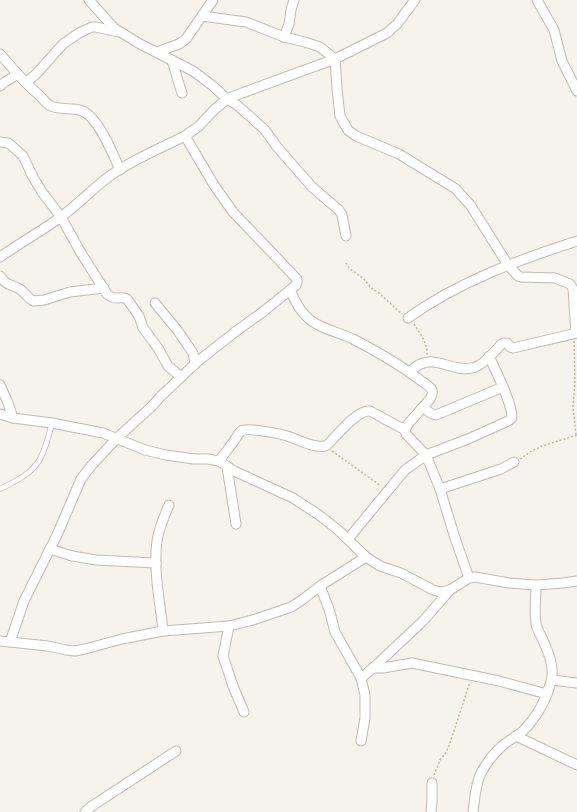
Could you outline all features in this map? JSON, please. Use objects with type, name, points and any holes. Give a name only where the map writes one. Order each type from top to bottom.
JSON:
[{"type":"street","points":[[89,0],[114,28],[140,44],[193,71],[237,105],[264,129],[308,184],[339,210],[342,215],[346,236]]},
{"type":"street","points":[[157,52],[186,39],[213,0]]},
{"type":"street","points":[[284,37],[289,24],[294,0]]},
{"type":"street","points":[[0,257],[61,217],[104,181],[120,170],[185,136],[199,126],[214,110],[228,99],[335,59],[371,41],[392,28],[415,0]]},
{"type":"street","points":[[536,0],[554,30],[562,61],[577,91]]},
{"type":"street","points":[[202,16],[246,22],[284,37],[320,47],[335,59],[340,116],[348,130],[356,136],[399,154],[456,189],[471,206],[508,265],[518,276],[555,278],[570,284],[573,289],[576,333],[513,348],[511,348],[507,343],[501,344],[480,365],[474,368],[464,369],[437,362],[426,362],[414,367],[410,372]]},
{"type":"street","points":[[26,83],[63,44],[79,33],[92,27],[96,27],[121,33]]},
{"type":"street","points":[[0,54],[26,83],[49,105],[52,107],[81,110],[91,117],[108,142],[120,170]]},
{"type":"street","points":[[172,60],[182,93]]},
{"type":"street","points":[[0,86],[18,74]]},
{"type":"street","points":[[10,642],[24,601],[66,516],[81,479],[91,466],[117,438],[195,364],[264,311],[290,290],[297,282],[297,279],[233,212],[214,185],[185,136]]},
{"type":"street","points":[[0,142],[8,143],[23,156],[42,192],[61,217],[81,253],[108,294],[115,298],[124,297],[127,299],[139,316],[143,328],[158,348],[168,366],[181,377]]},
{"type":"street","points":[[408,318],[455,290],[508,265],[577,241]]},
{"type":"street","points":[[0,276],[7,284],[20,289],[33,301],[44,300],[70,292],[104,288]]},
{"type":"street","points":[[290,290],[306,317],[316,324],[358,342],[396,362],[430,388],[433,392],[430,399],[408,424],[405,430]]},
{"type":"street","points":[[155,303],[178,331],[193,353],[195,364]]},
{"type":"street","points":[[193,353],[206,355]]},
{"type":"street","points":[[348,539],[405,470],[426,455],[468,439],[512,418],[509,403],[490,356]]},
{"type":"street","points":[[0,385],[13,418]]},
{"type":"street","points":[[424,407],[428,412],[436,415],[502,387]]},
{"type":"street","points":[[218,461],[242,431],[246,430],[288,436],[321,447],[326,446],[361,412],[366,410],[370,411],[405,430],[406,434],[426,455],[440,490],[454,538],[469,578]]},
{"type":"street","points":[[0,414],[13,418],[52,423],[103,433],[145,450],[166,455],[218,461],[264,486],[293,498],[337,529],[366,557],[380,566],[401,573],[433,590],[441,592],[450,590]]},
{"type":"street","points":[[440,490],[501,469],[514,462]]},
{"type":"street","points":[[227,467],[236,524]]},
{"type":"street","points":[[163,631],[156,563],[157,540],[161,524],[169,505]]},
{"type":"street","points":[[50,549],[72,556],[96,560],[156,563]]},
{"type":"street","points":[[0,641],[48,646],[75,651],[122,639],[163,631],[229,626],[292,607],[320,586],[366,557]]},
{"type":"street","points":[[361,678],[423,621],[450,590],[469,578],[475,577],[509,583],[536,585],[577,581]]},
{"type":"street","points":[[474,812],[475,794],[480,774],[501,746],[522,732],[534,720],[541,709],[552,680],[552,664],[536,625],[536,585]]},
{"type":"street","points":[[320,586],[329,609],[335,632],[342,647],[361,678],[365,695],[365,718],[361,741]]},
{"type":"street","points":[[229,626],[223,656],[244,712]]},
{"type":"street","points":[[373,668],[412,664],[499,681],[547,694]]},
{"type":"street","points":[[552,680],[577,683]]},
{"type":"street","points":[[516,736],[577,765]]},
{"type":"street","points":[[85,812],[176,751]]},
{"type":"street","points":[[431,812],[432,783]]},
{"type":"lane","points":[[0,489],[28,473],[40,461],[52,423]]},
{"type":"path","points":[[346,263],[350,269],[364,279],[371,288],[379,293],[413,324],[426,346],[428,353],[426,362]]},
{"type":"path","points":[[514,462],[542,446],[577,435],[574,406],[576,333]]},
{"type":"path","points":[[326,446],[387,491]]},
{"type":"path","points":[[432,783],[440,760],[449,746],[472,676]]}]
